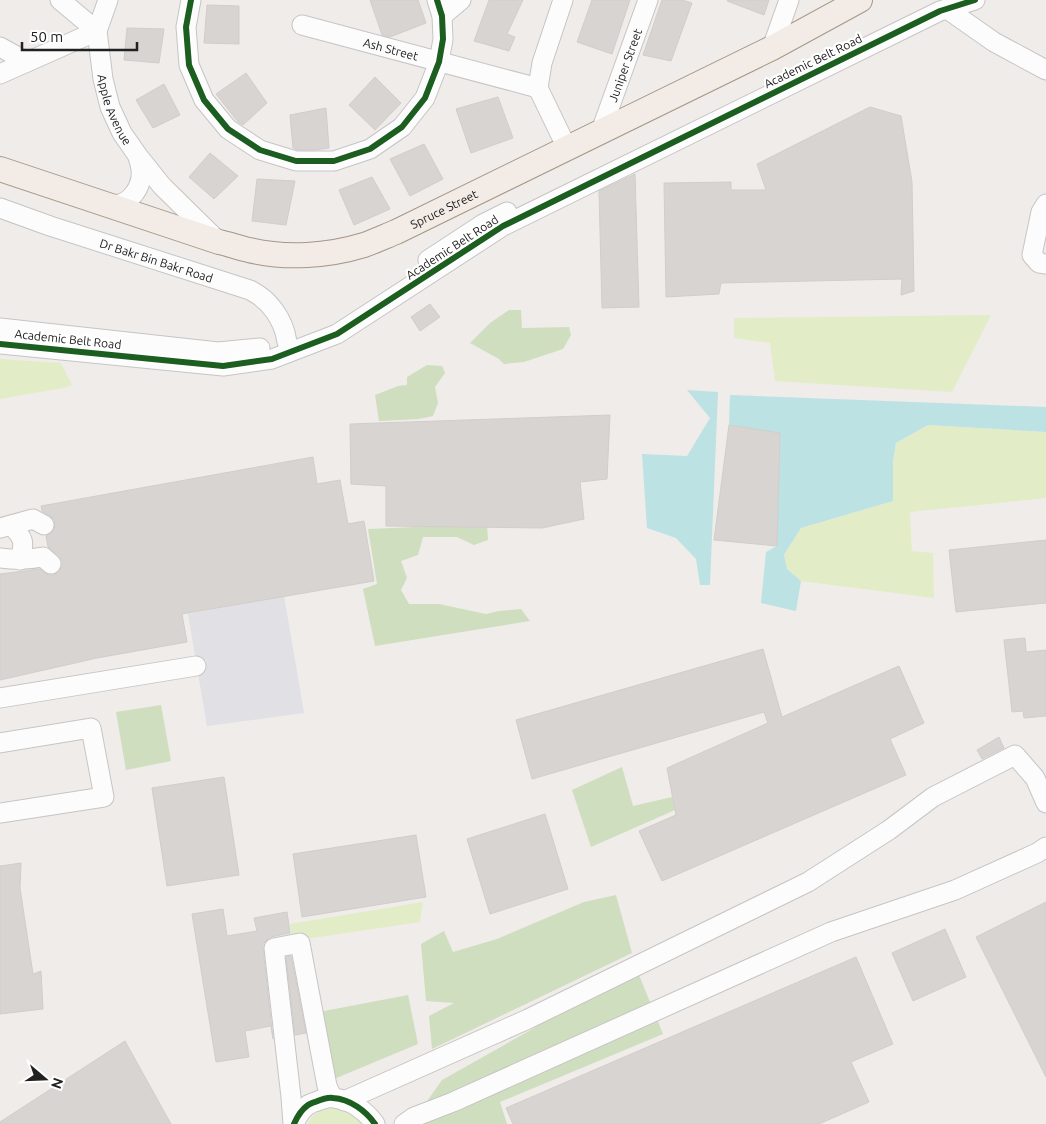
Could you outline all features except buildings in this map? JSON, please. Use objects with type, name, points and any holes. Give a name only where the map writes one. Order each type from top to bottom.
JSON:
[{"type":"main road","name":"Spruce Street","points":[[0,169],[250,251],[304,255],[332,252],[363,245],[396,232],[772,48],[860,0]]},
{"type":"street","points":[[0,74],[97,31],[60,0]]},
{"type":"street","name":"Apple Avenue","points":[[108,0],[97,31],[103,79],[110,107],[122,133],[162,186],[219,242]]},
{"type":"street","points":[[191,0],[186,27],[189,65],[204,100],[228,129],[260,150],[296,161],[334,161],[370,149],[402,127],[425,98],[439,62],[442,39],[440,8],[461,0]]},
{"type":"street","points":[[563,0],[542,63],[538,88],[567,148]]},
{"type":"street","name":"Juniper Street","points":[[601,131],[648,0]]},
{"type":"street","points":[[772,48],[789,0]]},
{"type":"street","name":"Academic Belt Road","points":[[0,328],[218,352],[264,348],[287,342],[322,330],[483,224],[943,5],[974,0]]},
{"type":"street","points":[[943,5],[994,42],[1044,68]]},
{"type":"street","name":"Academic Belt Road","points":[[0,344],[224,366],[272,359],[337,334],[503,226],[940,11],[943,5]]},
{"type":"street","name":"Ash Street","points":[[302,25],[538,88]]},
{"type":"street","points":[[0,47],[27,62]]},
{"type":"street","name":"Apple Avenue","points":[[107,205],[121,204],[130,199],[136,192],[142,176],[138,156]]},
{"type":"street","name":"Dr Bakr Bin Bakr Road","points":[[0,208],[68,232],[250,290],[263,298],[274,310],[286,331],[287,342]]},
{"type":"street","points":[[1044,214],[1032,255],[1039,263],[1046,264]]},
{"type":"street","points":[[6,527],[32,519],[44,525]]},
{"type":"street","points":[[6,527],[22,538],[23,548],[20,560]]},
{"type":"street","points":[[0,558],[20,560],[42,557],[51,564]]},
{"type":"street","points":[[0,698],[196,666]]},
{"type":"street","points":[[0,742],[91,728],[104,797],[0,813]]},
{"type":"street","points":[[338,1099],[528,1019],[808,882],[889,830],[933,797],[1015,755],[1035,778],[1046,803]]},
{"type":"street","points":[[404,1124],[414,1117],[454,1102],[831,932],[955,890],[1046,847]]},
{"type":"street","points":[[294,1124],[274,948],[300,943],[326,1086],[338,1099]]},
{"type":"street","points":[[294,1124],[308,1105],[319,1100],[338,1099],[349,1102],[361,1110],[375,1124]]},
{"type":"green space","points":[[509,310],[521,310],[522,328],[569,327],[571,335],[563,349],[524,362],[504,364],[499,359],[470,343],[490,323]]},
{"type":"green space","points":[[991,315],[952,392],[775,381],[770,343],[734,338],[734,318]]},
{"type":"green space","points":[[0,359],[61,363],[72,385],[0,399]]},
{"type":"green space","points":[[427,365],[442,366],[445,373],[435,387],[438,403],[433,416],[419,419],[379,421],[375,395],[398,386],[407,385],[407,377]]},
{"type":"green space","points":[[928,425],[1046,432],[1046,498],[910,512],[912,551],[933,553],[934,598],[801,581],[787,569],[784,556],[801,528],[893,501],[893,461],[896,443]]},
{"type":"green space","points":[[487,524],[488,540],[474,545],[457,537],[423,537],[418,555],[401,561],[407,578],[401,590],[409,604],[439,604],[486,614],[521,609],[530,621],[375,646],[363,589],[377,584],[368,529]]},
{"type":"green space","points":[[161,705],[171,761],[126,770],[116,712]]},
{"type":"green space","points":[[622,767],[633,806],[672,797],[675,810],[591,847],[572,790]]},
{"type":"green space","points":[[616,895],[632,953],[432,1049],[429,1016],[454,1003],[426,1001],[421,944],[444,931],[453,952],[497,939],[584,902]]},
{"type":"green space","points":[[423,902],[420,922],[292,941],[290,924]]},
{"type":"green space","points":[[637,970],[663,1034],[500,1102],[507,1124],[411,1124],[442,1080]]},
{"type":"green space","points":[[408,995],[418,1044],[334,1079],[319,1012]]},
{"type":"green space","points":[[337,1107],[354,1113],[364,1124],[307,1124],[319,1111]]},
{"type":"shaded area","points":[[284,596],[304,713],[207,726],[188,614]]},
{"type":"water","points":[[687,390],[718,392],[710,585],[700,585],[696,559],[676,538],[647,528],[642,454],[687,456],[710,418]]},
{"type":"water","points":[[730,395],[1046,407],[1046,432],[928,425],[896,443],[893,461],[893,501],[801,528],[784,555],[787,569],[801,581],[796,611],[761,603],[766,552],[777,546],[780,433],[729,425]]},
{"type":"cycle path","points":[[191,0],[186,27],[189,65],[204,100],[228,129],[260,150],[296,161],[334,161],[370,149],[402,127],[425,98],[439,62],[443,39],[442,16],[437,0]]},
{"type":"cycle path","points":[[0,344],[223,366],[272,359],[337,334],[503,226],[940,11],[975,0]]},
{"type":"cycle path","points":[[294,1124],[303,1109],[308,1105],[331,1098],[357,1106],[375,1124]]}]
